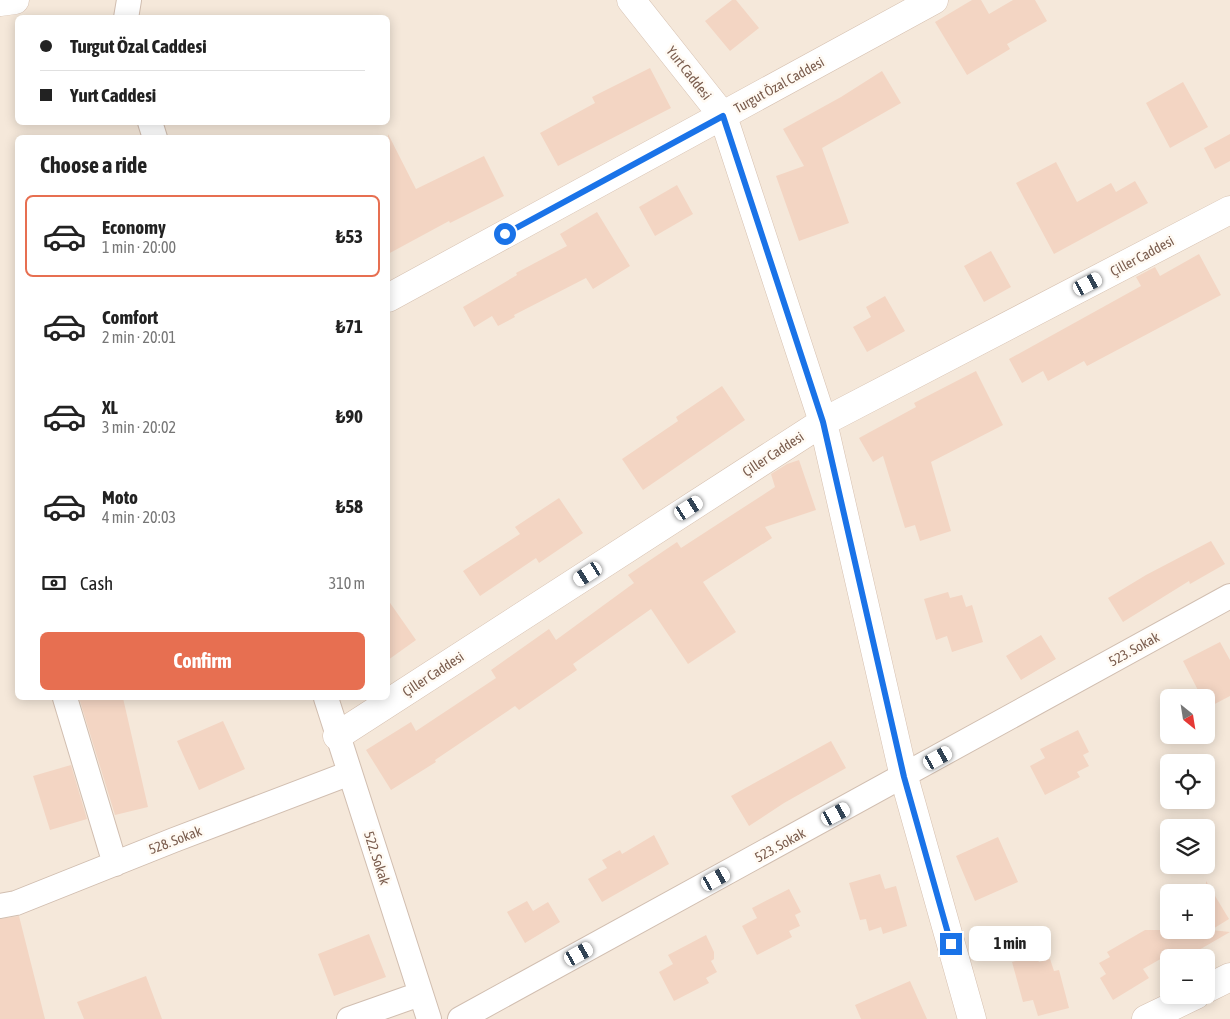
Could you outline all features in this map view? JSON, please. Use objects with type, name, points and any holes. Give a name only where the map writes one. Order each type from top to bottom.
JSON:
[{"type":"street","points":[[0,2],[15,0]]},
{"type":"street","points":[[126,15],[129,0]]},
{"type":"street","name":"Yurt Caddesi","points":[[631,0],[723,116],[823,422],[904,777],[972,1019]]},
{"type":"street","name":"Turgut Özal Caddesi","points":[[390,297],[934,0]]},
{"type":"street","name":"Çiller Caddesi","points":[[337,736],[823,422],[1230,210]]},
{"type":"street","name":"523. Sokak","points":[[460,1019],[904,777],[1230,596]]},
{"type":"street","points":[[65,700],[114,864]]},
{"type":"street","name":"522. Sokak","points":[[327,700],[429,1019]]},
{"type":"street","name":"528. Sokak","points":[[0,906],[16,903],[350,773]]},
{"type":"street","points":[[1215,985],[1230,977]]},
{"type":"street","points":[[349,1019],[420,994]]},
{"type":"street","points":[[1159,1016],[1180,1004]]},
{"type":"shaded area","points":[[0,0],[1230,0],[1230,1019],[0,1019]]},
{"type":"building","points":[[732,0],[736,0],[759,28],[730,51],[705,21]]},
{"type":"building","points":[[972,0],[981,0],[989,14],[1013,0],[1035,0],[1047,21],[1007,44],[1010,49],[967,75],[935,22]]},
{"type":"building","points":[[650,68],[671,108],[558,166],[540,133],[595,103],[592,97]]},
{"type":"building","points":[[882,71],[901,103],[822,148],[849,223],[799,241],[776,176],[804,166],[783,129],[841,97]]},
{"type":"building","points":[[1183,82],[1208,127],[1170,148],[1146,103]]},
{"type":"building","points":[[1230,134],[1230,161],[1215,169],[1204,148]]},
{"type":"building","points":[[390,138],[416,189],[484,156],[504,196],[450,223],[449,221],[390,253]]},
{"type":"building","points":[[1056,162],[1077,202],[1111,183],[1116,192],[1135,181],[1148,203],[1054,254],[1016,183]]},
{"type":"building","points":[[677,185],[693,214],[655,236],[639,207]]},
{"type":"building","points":[[597,212],[630,266],[593,289],[586,278],[514,315],[515,317],[498,326],[492,316],[474,327],[463,307],[517,275],[516,273],[567,246],[560,234]]},
{"type":"building","points":[[991,251],[1011,287],[984,302],[964,266]]},
{"type":"building","points":[[1199,254],[1221,295],[1087,366],[1084,361],[1048,381],[1043,371],[1022,383],[1009,359],[1141,286],[1136,277],[1155,267],[1160,276]]},
{"type":"building","points":[[885,296],[905,331],[867,352],[853,327],[871,317],[866,307]]},
{"type":"building","points":[[976,371],[1003,425],[931,462],[951,531],[920,541],[915,525],[905,528],[883,456],[873,462],[859,438],[916,407],[914,403]]},
{"type":"building","points":[[722,386],[745,420],[643,490],[622,459],[678,421],[676,417]]},
{"type":"building","points":[[799,460],[816,510],[765,527],[772,538],[703,582],[736,632],[688,664],[651,609],[573,664],[577,670],[519,710],[515,706],[435,760],[436,762],[391,790],[366,750],[411,722],[416,731],[496,678],[491,670],[549,629],[556,640],[634,583],[628,575],[677,542],[681,548],[775,487],[771,474],[787,464]]},
{"type":"building","points":[[559,498],[583,533],[539,563],[536,558],[480,596],[463,571],[520,534],[515,527]]},
{"type":"building","points":[[1211,541],[1225,564],[1190,584],[1189,581],[1123,622],[1108,598],[1146,575]]},
{"type":"building","points":[[948,592],[950,598],[962,595],[966,607],[972,605],[983,642],[952,652],[947,636],[936,640],[924,599]]},
{"type":"building","points":[[390,603],[416,640],[390,659]]},
{"type":"building","points":[[1041,635],[1056,659],[1021,680],[1006,656]]},
{"type":"building","points":[[1220,642],[1230,660],[1230,696],[1215,704],[1215,689],[1197,689],[1183,661]]},
{"type":"building","points":[[80,700],[123,700],[148,807],[115,815]]},
{"type":"building","points":[[223,721],[245,769],[199,790],[177,741]]},
{"type":"building","points":[[1078,730],[1089,752],[1083,755],[1089,766],[1077,772],[1080,777],[1045,795],[1030,766],[1045,758],[1040,749]]},
{"type":"building","points":[[831,741],[846,768],[784,803],[749,826],[731,796]]},
{"type":"building","points":[[71,765],[87,819],[50,830],[33,776]]},
{"type":"building","points":[[654,835],[669,864],[602,902],[588,879],[607,868],[602,860],[620,850],[622,854]]},
{"type":"building","points":[[998,837],[1018,882],[975,901],[956,856]]},
{"type":"building","points":[[880,874],[885,889],[896,886],[907,926],[883,934],[881,927],[869,931],[866,919],[860,920],[849,883]]},
{"type":"building","points":[[789,889],[801,912],[795,915],[800,926],[789,931],[792,937],[757,955],[742,926],[757,918],[752,908]]},
{"type":"building","points":[[1215,896],[1229,919],[1215,928]]},
{"type":"building","points":[[527,901],[533,911],[548,902],[560,922],[525,943],[507,912]]},
{"type":"building","points":[[19,916],[45,1019],[0,1019],[0,919]]},
{"type":"building","points":[[1145,930],[1160,930],[1160,939],[1215,939],[1215,930],[1230,932],[1201,949],[1160,949],[1160,959],[1143,969],[1149,978],[1113,1000],[1100,978],[1106,974],[1099,963],[1110,957],[1107,952]]},
{"type":"building","points":[[369,934],[386,977],[334,996],[318,954]]},
{"type":"building","points":[[706,935],[714,952],[714,959],[711,961],[717,972],[706,978],[709,983],[674,1001],[659,972],[673,964],[668,955]]},
{"type":"building","points":[[1036,956],[1039,962],[1050,959],[1054,971],[1059,970],[1069,1008],[1038,1016],[1033,1000],[1023,1002],[1012,962]]},
{"type":"building","points":[[146,976],[162,1019],[84,1019],[77,1002]]},
{"type":"building","points":[[910,981],[927,1019],[861,1019],[855,1005]]},
{"type":"route","points":[[505,234],[723,116],[823,422],[904,777],[951,944]]}]
